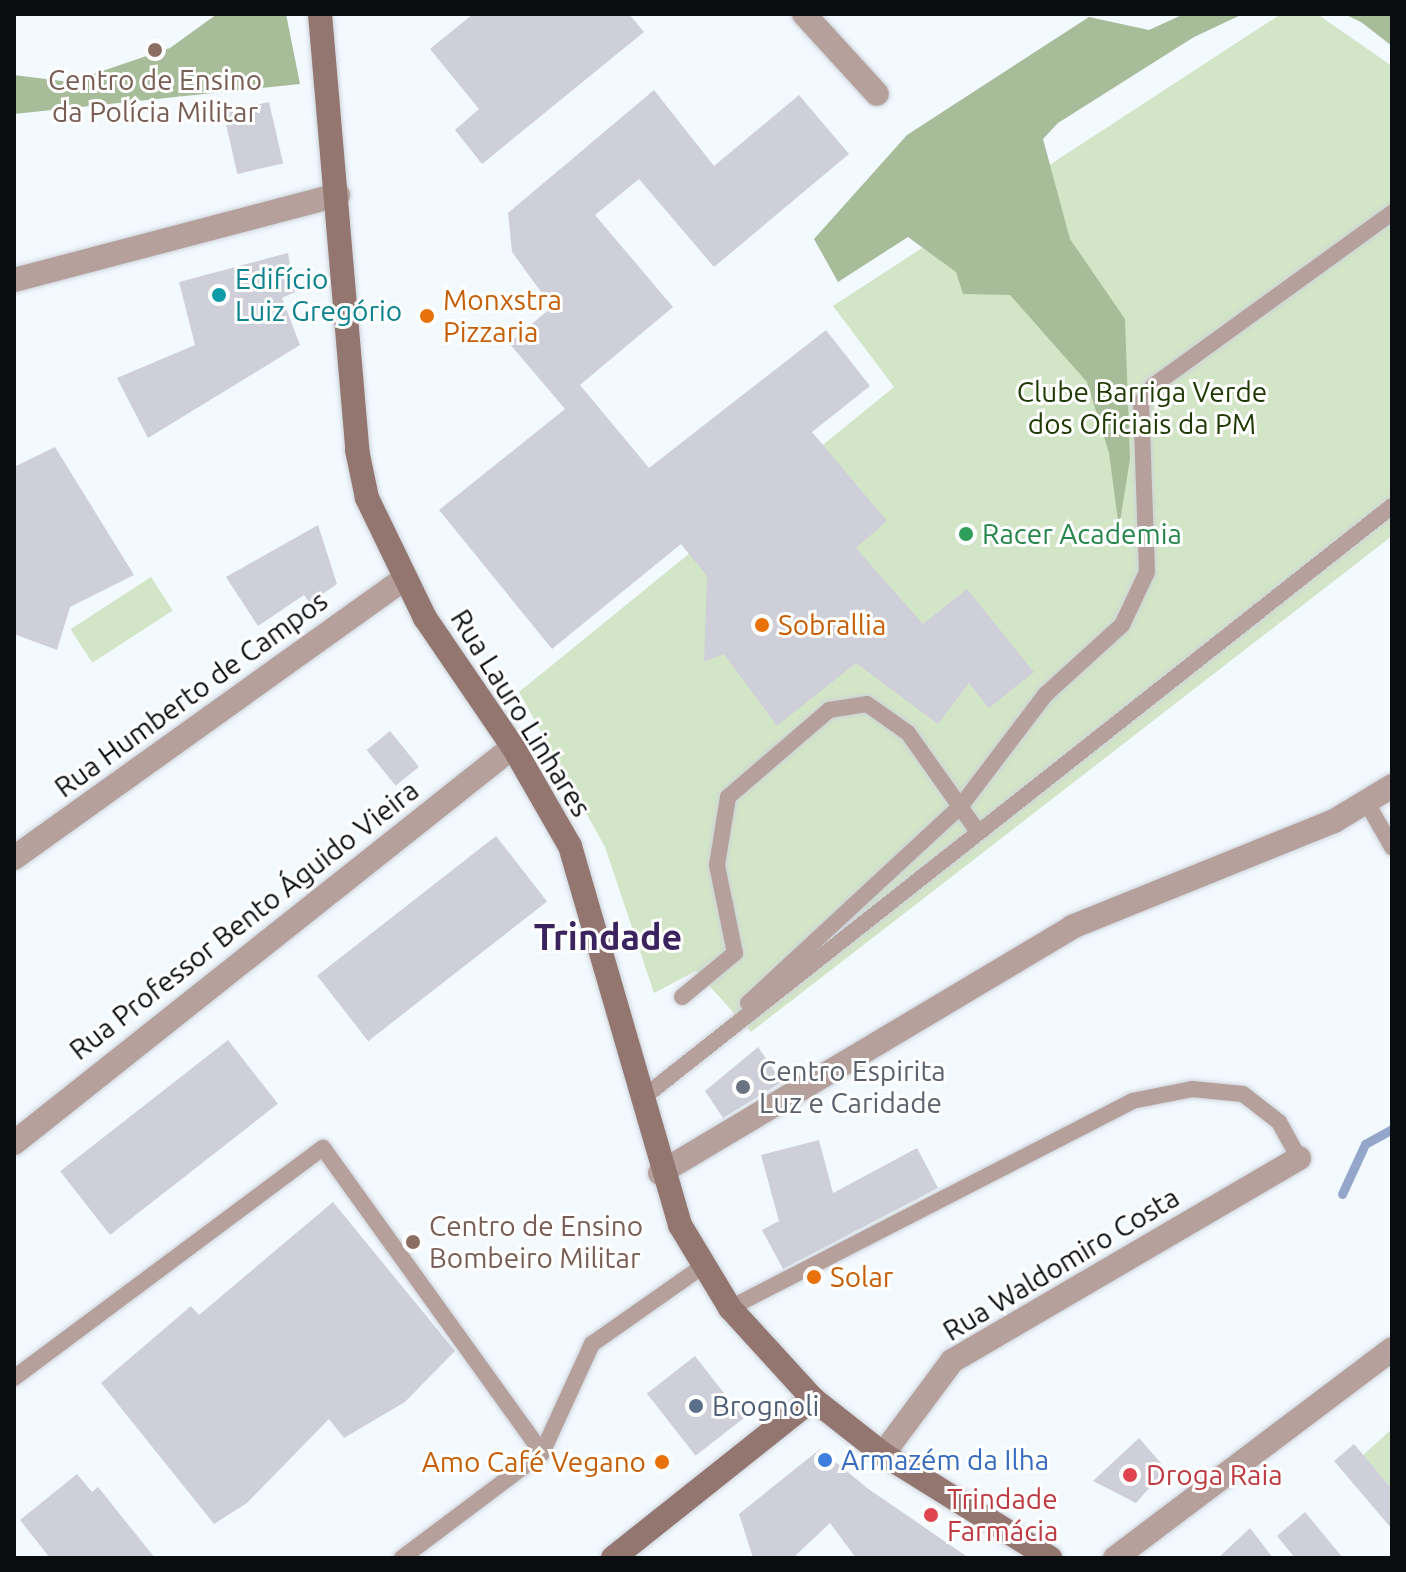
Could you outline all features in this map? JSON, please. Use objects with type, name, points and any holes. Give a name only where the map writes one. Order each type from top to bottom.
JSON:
[{"type":"main road","name":"Rua Lauro Linhares","points":[[320,14],[338,195],[357,450],[367,498],[403,579],[553,812],[583,881],[660,1173],[703,1266],[730,1308],[813,1399],[883,1454],[1043,1556]]},
{"type":"main road","points":[[613,1558],[813,1399]]},
{"type":"street","points":[[804,14],[877,94]]},
{"type":"street","points":[[14,280],[338,195]]},
{"type":"street","name":"Rua Humberto de Campos","points":[[14,858],[403,579]]},
{"type":"street","name":"Rua Professor Bento Águido Vieira","points":[[14,1143],[513,747]]},
{"type":"street","points":[[660,1173],[1072,927],[1367,803],[1392,786]]},
{"type":"street","name":"Rua Waldomiro Costa","points":[[883,1454],[952,1361],[1299,1158]]},
{"type":"street","points":[[1115,1558],[1392,1349]]},
{"type":"lane","points":[[748,1003],[960,807],[1045,695],[1122,625],[1147,572],[1141,419],[1147,393],[1392,213]]},
{"type":"lane","points":[[640,1100],[976,829],[1392,506]]},
{"type":"lane","points":[[682,997],[735,953],[717,865],[728,797],[829,710],[867,704],[908,733],[976,829]]},
{"type":"lane","points":[[1367,803],[1392,847]]},
{"type":"lane","points":[[730,1308],[1132,1101],[1192,1089],[1243,1094],[1279,1122],[1299,1158]]},
{"type":"lane","points":[[14,1378],[323,1148],[542,1453]]},
{"type":"lane","points":[[402,1558],[542,1453],[592,1344],[703,1266]]},
{"type":"green space","points":[[217,14],[286,14],[300,84],[14,114],[14,75],[70,82],[170,48]]},
{"type":"green space","points":[[1184,14],[1243,14],[1194,37],[1058,123],[1043,139],[1070,239],[1125,319],[1130,459],[1119,528],[1109,453],[1087,382],[1010,295],[963,294],[956,272],[908,237],[838,282],[814,239],[907,135],[1089,17],[1149,30]]},
{"type":"green space","name":"Clube Barriga Verde dos Oficiais da PM","points":[[1281,14],[1317,14],[1392,66],[1392,536],[751,1032],[696,971],[654,993],[605,847],[519,692],[894,387],[833,306]]},
{"type":"green space","points":[[1344,14],[1392,14],[1392,46],[1361,22]]},
{"type":"green space","points":[[151,577],[173,611],[92,663],[70,629]]},
{"type":"green space","points":[[1392,1429],[1392,1489],[1363,1455]]},
{"type":"building","points":[[473,14],[629,14],[644,32],[482,164],[455,130],[479,109],[430,49]]},
{"type":"building","points":[[654,90],[714,166],[799,95],[849,154],[714,267],[639,179],[595,215],[673,307],[580,385],[649,468],[826,330],[870,386],[812,432],[887,521],[856,548],[923,624],[967,589],[1034,672],[989,708],[969,683],[938,724],[856,663],[777,726],[724,654],[704,662],[707,576],[681,544],[552,649],[439,510],[565,409],[509,343],[552,307],[512,252],[508,213]]},
{"type":"building","points":[[269,102],[283,163],[237,174],[223,113]]},
{"type":"building","points":[[288,253],[295,292],[282,298],[300,345],[148,438],[117,378],[195,345],[179,282]]},
{"type":"building","points":[[55,447],[134,575],[70,607],[57,650],[14,634],[14,467]]},
{"type":"building","points":[[318,525],[337,584],[310,603],[304,595],[258,626],[226,577]]},
{"type":"building","points":[[390,731],[419,767],[396,786],[367,750]]},
{"type":"building","points":[[496,836],[547,901],[368,1041],[317,976]]},
{"type":"building","points":[[228,1040],[278,1104],[110,1235],[60,1171]]},
{"type":"building","name":"Centro Espirita Luz e Caridade","points":[[758,1047],[782,1082],[723,1118],[705,1091]]},
{"type":"building","points":[[819,1140],[833,1193],[917,1148],[938,1188],[783,1269],[762,1230],[779,1221],[761,1155]]},
{"type":"building","points":[[333,1202],[455,1351],[405,1402],[344,1438],[329,1419],[247,1503],[214,1524],[101,1383],[191,1306],[199,1315]]},
{"type":"building","name":"Brognoli","points":[[695,1356],[744,1418],[696,1456],[647,1394]]},
{"type":"building","name":"Droga Raia","points":[[1139,1438],[1166,1469],[1136,1503],[1093,1481]]},
{"type":"building","points":[[1354,1444],[1392,1489],[1392,1529],[1334,1461]]},
{"type":"building","points":[[820,1449],[867,1488],[969,1558],[856,1558],[830,1523],[793,1558],[753,1558],[739,1514]]},
{"type":"building","points":[[77,1474],[92,1492],[98,1487],[155,1558],[50,1558],[20,1520]]},
{"type":"building","points":[[1305,1512],[1343,1558],[1295,1558],[1277,1536]]},
{"type":"building","points":[[1250,1528],[1273,1558],[1218,1558]]},
{"type":"waterway","points":[[1342,1194],[1365,1144],[1392,1129]]},
{"type":"place","name":"Centro de Ensino da Polícia Militar","points":[[155,50]]},
{"type":"place","name":"Edifício Luiz Gregório","points":[[219,295]]},
{"type":"place","name":"Monxstra Pizzaria","points":[[427,316]]},
{"type":"place","name":"Racer Academia","points":[[966,534]]},
{"type":"place","name":"Sobrallia","points":[[762,625]]},
{"type":"place","name":"Centro Espirita Luz e Caridade","points":[[743,1087]]},
{"type":"place","name":"Centro de Ensino Bombeiro Militar","points":[[413,1242]]},
{"type":"place","name":"Solar","points":[[814,1277]]},
{"type":"place","name":"Brognoli","points":[[696,1406]]},
{"type":"place","name":"Armazém da Ilha","points":[[825,1460]]},
{"type":"place","name":"Amo Café Vegano","points":[[662,1462]]},
{"type":"place","name":"Droga Raia","points":[[1130,1475]]},
{"type":"place","name":"Trindade Farmácia","points":[[931,1515]]},
{"type":"district","name":"Trindade","points":[[608,937]]}]
